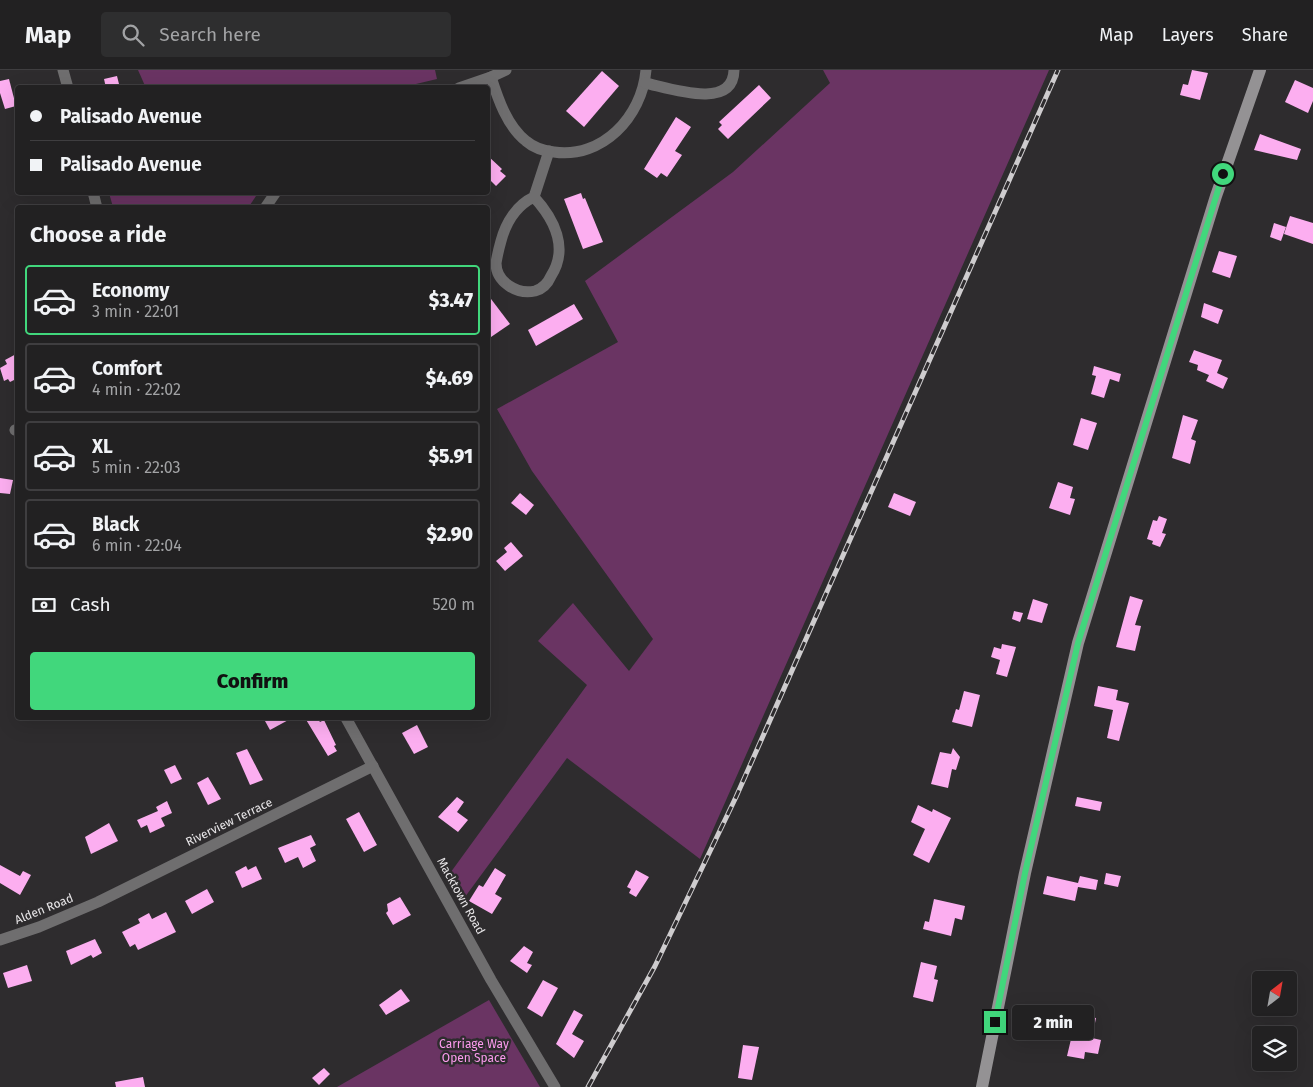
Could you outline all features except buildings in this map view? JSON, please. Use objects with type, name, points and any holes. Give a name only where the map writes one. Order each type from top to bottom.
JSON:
[{"type":"main road","points":[[982,1087],[1025,873],[1078,643],[1216,196],[1260,70]]},
{"type":"street","points":[[63,70],[67,85]]},
{"type":"street","points":[[468,85],[506,70]]},
{"type":"street","points":[[492,77],[499,101],[512,125],[524,140],[534,147],[549,151],[574,153],[588,150],[604,142],[621,127],[639,100],[645,83],[646,70]]},
{"type":"street","points":[[645,83],[702,94],[718,94],[728,87],[734,70]]},
{"type":"street","points":[[534,197],[549,213],[556,229],[560,248],[556,270],[547,284],[536,291],[522,292],[510,287],[500,277],[496,264],[501,239],[514,212],[522,202],[534,197],[549,151]]},
{"type":"street","name":"Macktown Road","points":[[347,720],[491,980],[555,1087]]},
{"type":"street","name":"Riverview Terrace","points":[[98,902],[373,766]]},
{"type":"street","name":"Alden Road","points":[[0,940],[39,927],[98,902]]},
{"type":"green space","points":[[138,70],[435,70],[437,79],[412,85],[145,85]]},
{"type":"green space","points":[[823,70],[1049,70],[700,859],[567,758],[462,901],[448,876],[587,685],[538,641],[573,603],[629,671],[653,639],[532,471],[497,409],[618,342],[585,281],[733,172],[830,83]]},
{"type":"green space","points":[[110,195],[257,195],[250,205],[112,205]]},
{"type":"green space","name":"Carriage Way Open Space","points":[[489,1000],[540,1087],[337,1087]]},
{"type":"railway","points":[[588,1087],[655,966],[736,797],[1058,70]]},
{"type":"route","points":[[995,1022],[1025,873],[1078,643],[1223,174]]}]
